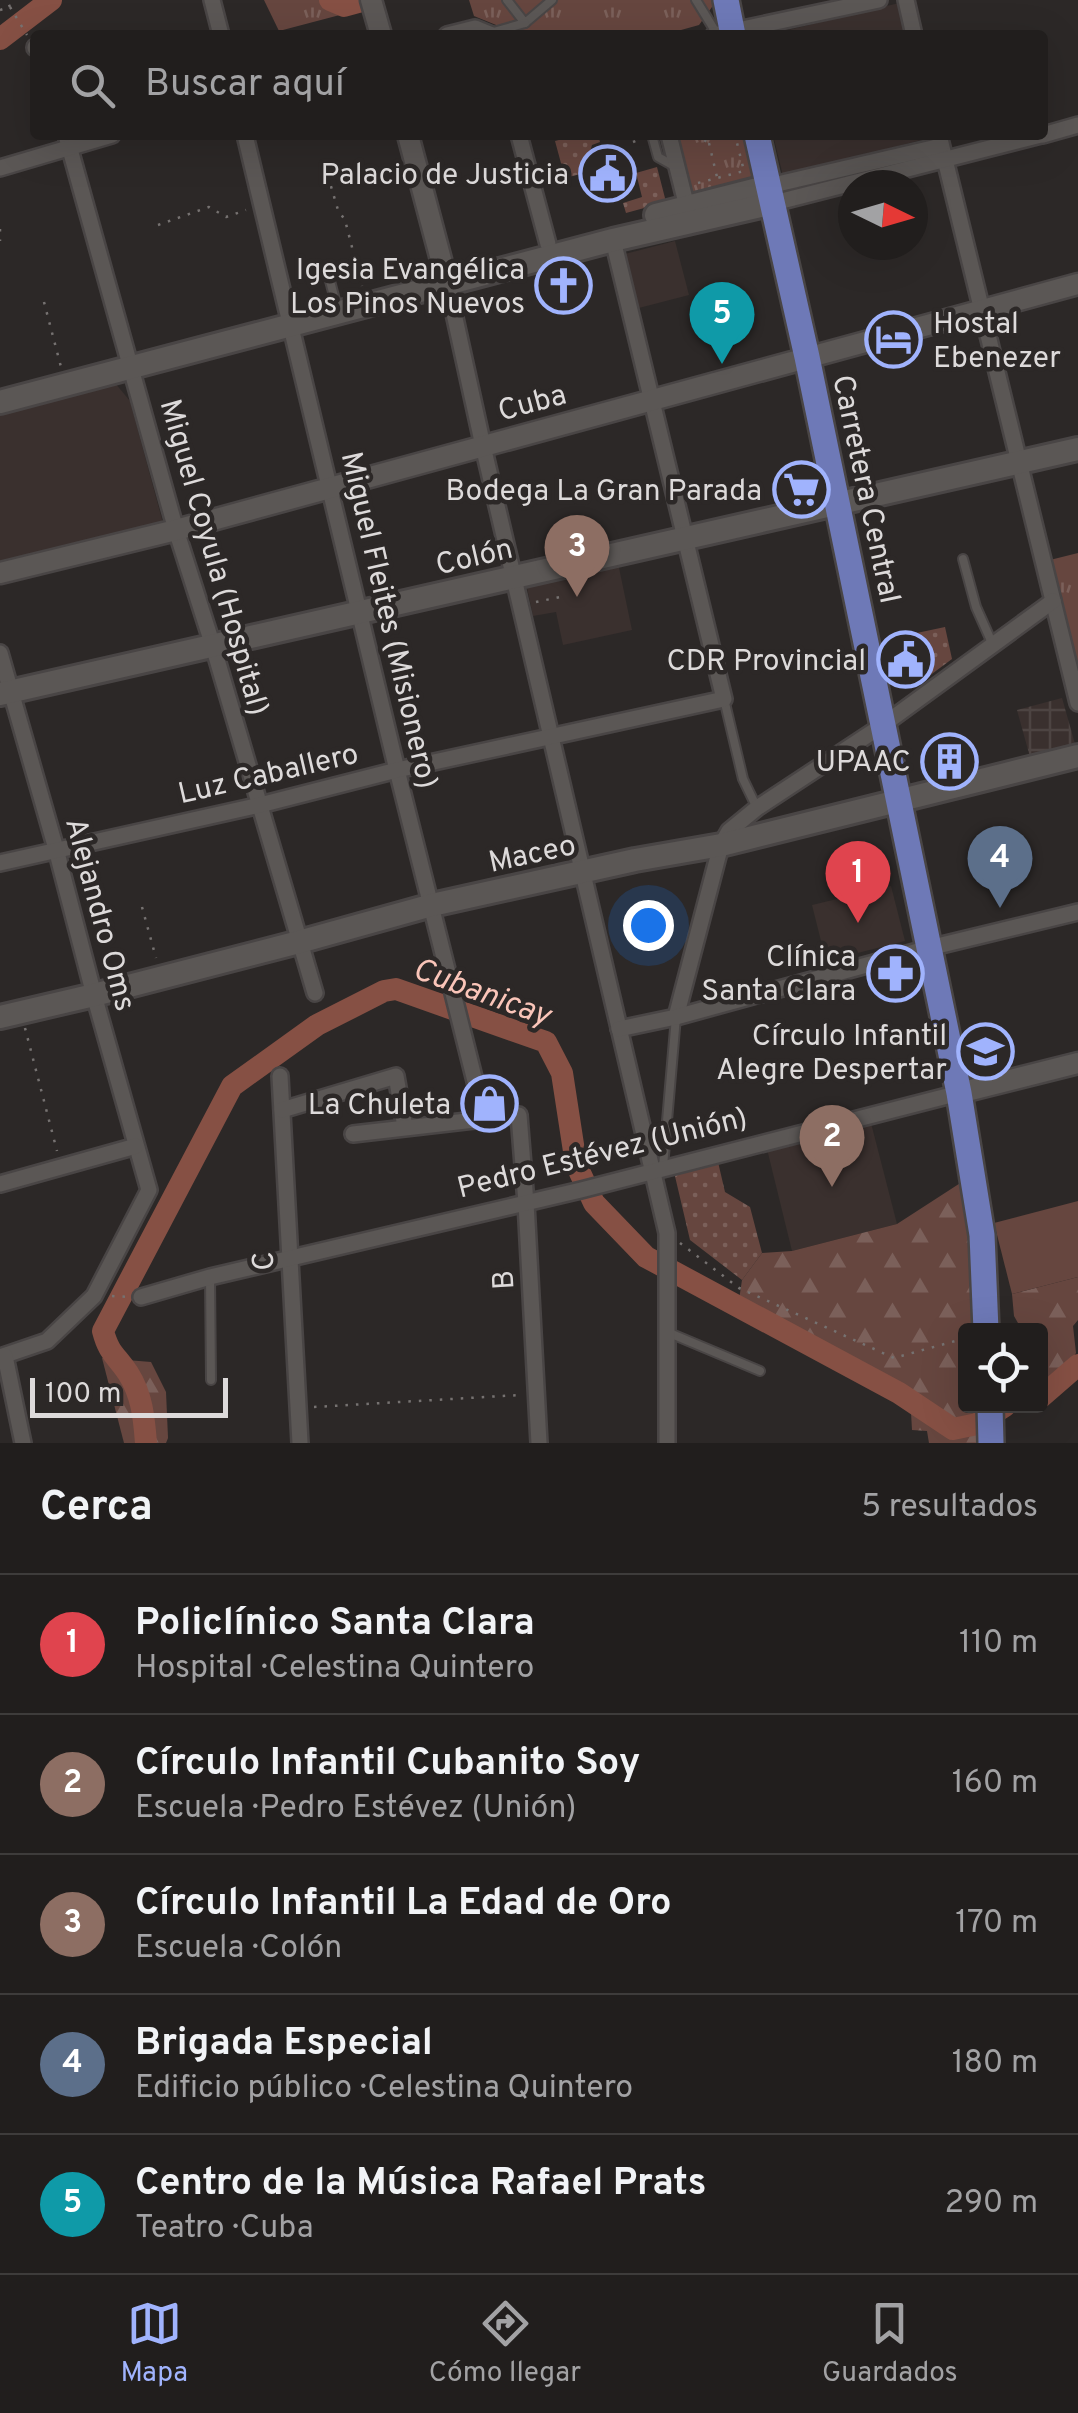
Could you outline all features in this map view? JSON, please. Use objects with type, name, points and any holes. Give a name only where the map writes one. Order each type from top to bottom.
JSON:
[{"type":"main road","points":[[724,30],[726,0]]},
{"type":"main road","name":"Carretera Central","points":[[758,140],[959,1093],[982,1235],[986,1323]]},
{"type":"main road","points":[[290,320],[332,289],[364,293],[446,278],[689,196],[772,195]]},
{"type":"main road","points":[[0,402],[446,278],[613,240],[772,195]]},
{"type":"main road","points":[[0,389],[63,373],[130,363]]},
{"type":"main road","name":"Colón","points":[[6,693],[1078,449]]},
{"type":"main road","name":"Maceo","points":[[11,1014],[162,978],[432,904],[722,845],[1078,756]]},
{"type":"main road","points":[[990,1413],[992,1443]]},
{"type":"street","points":[[212,0],[220,30]]},
{"type":"street","points":[[742,30],[879,0]]},
{"type":"street","points":[[906,0],[913,30]]},
{"type":"street","points":[[372,2],[380,30]]},
{"type":"street","points":[[1048,133],[1078,125]]},
{"type":"street","name":"Miguel Fleites (Misionero)","points":[[246,140],[484,1117]]},
{"type":"street","points":[[409,140],[446,278],[620,1029],[658,1171],[668,1240],[667,1443]]},
{"type":"street","points":[[520,140],[548,244]]},
{"type":"street","points":[[671,140],[689,196]]},
{"type":"street","points":[[772,195],[942,147],[1000,140]]},
{"type":"street","points":[[0,168],[68,141]]},
{"type":"street","name":"Miguel Coyula (Hospital)","points":[[68,141],[176,530],[314,994]]},
{"type":"street","points":[[942,147],[1078,704]]},
{"type":"street","points":[[613,240],[724,699]]},
{"type":"street","name":"Cuba","points":[[0,573],[176,530],[1078,284]]},
{"type":"street","points":[[676,1017],[729,830],[883,726],[1053,601]]},
{"type":"street","name":"Alejandro Oms","points":[[0,653],[6,693],[56,849],[149,1190],[94,1296]]},
{"type":"street","name":"Luz Caballero","points":[[0,864],[397,770],[724,699]]},
{"type":"street","points":[[620,1029],[1078,912]]},
{"type":"street","name":"Pedro Estévez (Unión)","points":[[141,1297],[210,1277],[582,1190],[1078,1063]]},
{"type":"street","name":"C","points":[[280,1076],[300,1443]]},
{"type":"street","points":[[282,1110],[396,1076],[405,1127]]},
{"type":"street","name":"B","points":[[484,1117],[519,1114],[540,1443]]},
{"type":"street","points":[[353,1134],[484,1117]]},
{"type":"street","points":[[0,1184],[136,1146]]},
{"type":"street","points":[[23,1443],[2,1357],[47,1341],[94,1296]]},
{"type":"lane","points":[[506,0],[525,22]]},
{"type":"lane","points":[[502,30],[525,22],[552,0]]},
{"type":"lane","points":[[696,0],[721,30]]},
{"type":"lane","points":[[653,140],[658,156],[678,168]]},
{"type":"lane","points":[[962,558],[976,607],[993,645]]},
{"type":"lane","points":[[724,699],[744,779],[757,808]]},
{"type":"lane","points":[[658,1171],[676,1017]]},
{"type":"lane","points":[[210,1277],[211,1380]]},
{"type":"lane","points":[[666,1332],[760,1370]]},
{"type":"path","points":[[7,0],[30,40]]},
{"type":"path","points":[[0,10],[10,7]]},
{"type":"path","points":[[704,140],[709,143]]},
{"type":"path","points":[[710,140],[715,168]]},
{"type":"path","points":[[689,196],[744,171],[736,140]]},
{"type":"path","points":[[325,166],[338,210],[345,220],[364,293]]},
{"type":"path","points":[[158,225],[209,208],[226,217],[262,205]]},
{"type":"path","points":[[0,229],[0,240]]},
{"type":"path","points":[[44,302],[63,373]]},
{"type":"path","points":[[520,606],[565,596]]},
{"type":"path","points":[[142,907],[162,978]]},
{"type":"path","points":[[11,1014],[61,1167]]},
{"type":"path","points":[[668,1240],[739,1288],[894,1358],[958,1340]]},
{"type":"path","points":[[94,1296],[141,1297]]},
{"type":"path","points":[[298,1408],[537,1394]]},
{"type":"shaded area","points":[[899,3],[905,30],[788,30]]},
{"type":"shaded area","points":[[774,140],[921,140],[783,176]]},
{"type":"shaded area","points":[[675,241],[689,295],[635,309],[621,255]]},
{"type":"shaded area","points":[[110,377],[130,401],[163,523],[0,567],[0,408]]},
{"type":"shaded area","points":[[618,563],[632,630],[563,645],[556,612],[533,616],[526,583]]},
{"type":"shaded area","points":[[1062,698],[1075,744],[1030,757],[1017,710]]},
{"type":"shaded area","points":[[891,886],[905,941],[826,961],[812,905]]},
{"type":"shaded area","points":[[871,1123],[897,1224],[792,1251],[767,1149]]},
{"type":"green space","points":[[264,0],[352,0],[355,11],[279,30]]},
{"type":"green space","points":[[469,0],[717,0],[699,25],[681,30],[506,30],[474,16]]},
{"type":"green space","points":[[599,140],[590,152],[604,155],[607,167],[565,178],[555,141]]},
{"type":"green space","points":[[677,140],[753,140],[764,181],[693,199]]},
{"type":"green space","points":[[657,167],[666,202],[626,213],[623,203],[642,197],[636,173]]},
{"type":"green space","points":[[1078,553],[1078,684],[1046,561]]},
{"type":"green space","points":[[945,627],[952,659],[921,682],[912,634]]},
{"type":"green space","points":[[718,1162],[725,1192],[750,1207],[762,1253],[742,1280],[690,1240],[674,1172]]},
{"type":"green space","points":[[965,1180],[974,1323],[958,1323],[958,1413],[978,1413],[980,1443],[929,1443],[927,1431],[912,1430],[910,1394],[739,1300],[742,1280],[762,1253],[792,1251],[897,1224]]},
{"type":"green space","points":[[1078,1201],[1078,1277],[1012,1294],[994,1223]]},
{"type":"green space","points":[[1078,1277],[1078,1320],[1073,1326],[1076,1353],[1063,1371],[1048,1379],[1048,1323],[1018,1323],[1012,1294]]},
{"type":"green space","points":[[102,1358],[151,1362],[166,1392],[166,1443],[124,1443]]},
{"type":"waterway","points":[[0,39],[51,0]]},
{"type":"waterway","points":[[330,0],[344,6],[366,0]]},
{"type":"waterway","name":"Cubanicay","points":[[146,1443],[136,1390],[110,1350],[103,1331],[232,1086],[317,1025],[384,991],[396,989],[546,1042],[562,1073],[576,1164],[594,1203],[646,1257],[899,1393],[953,1429],[977,1424],[994,1413]]},
{"type":"waterway","name":"Cubanicay","points":[[1048,1391],[1078,1365]]},
{"type":"place","name":"Palacio de Justicia","points":[[608,174]]},
{"type":"place","name":"Igesia Evangélica Los Pinos Nuevos","points":[[564,286]]},
{"type":"place","name":"Hostal Ebenezer","points":[[894,340]]},
{"type":"place","name":"Centro de la Música Rafael Prats","points":[[722,364]]},
{"type":"place","name":"Bodega La Gran Parada","points":[[801,490]]},
{"type":"place","name":"Círculo Infantil La Edad de Oro","points":[[577,597]]},
{"type":"place","name":"CDR Provincial","points":[[905,660]]},
{"type":"place","name":"UPAAC","points":[[950,761]]},
{"type":"place","name":"Brigada Especial","points":[[1000,908]]},
{"type":"place","name":"Policlínico Santa Clara","points":[[858,923]]},
{"type":"place","name":"Clínica Santa Clara","points":[[895,973]]},
{"type":"place","name":"Círculo Infantil Alegre Despertar","points":[[986,1052]]},
{"type":"place","name":"La Chuleta","points":[[490,1104]]},
{"type":"place","name":"Círculo Infantil Cubanito Soy","points":[[832,1187]]}]
